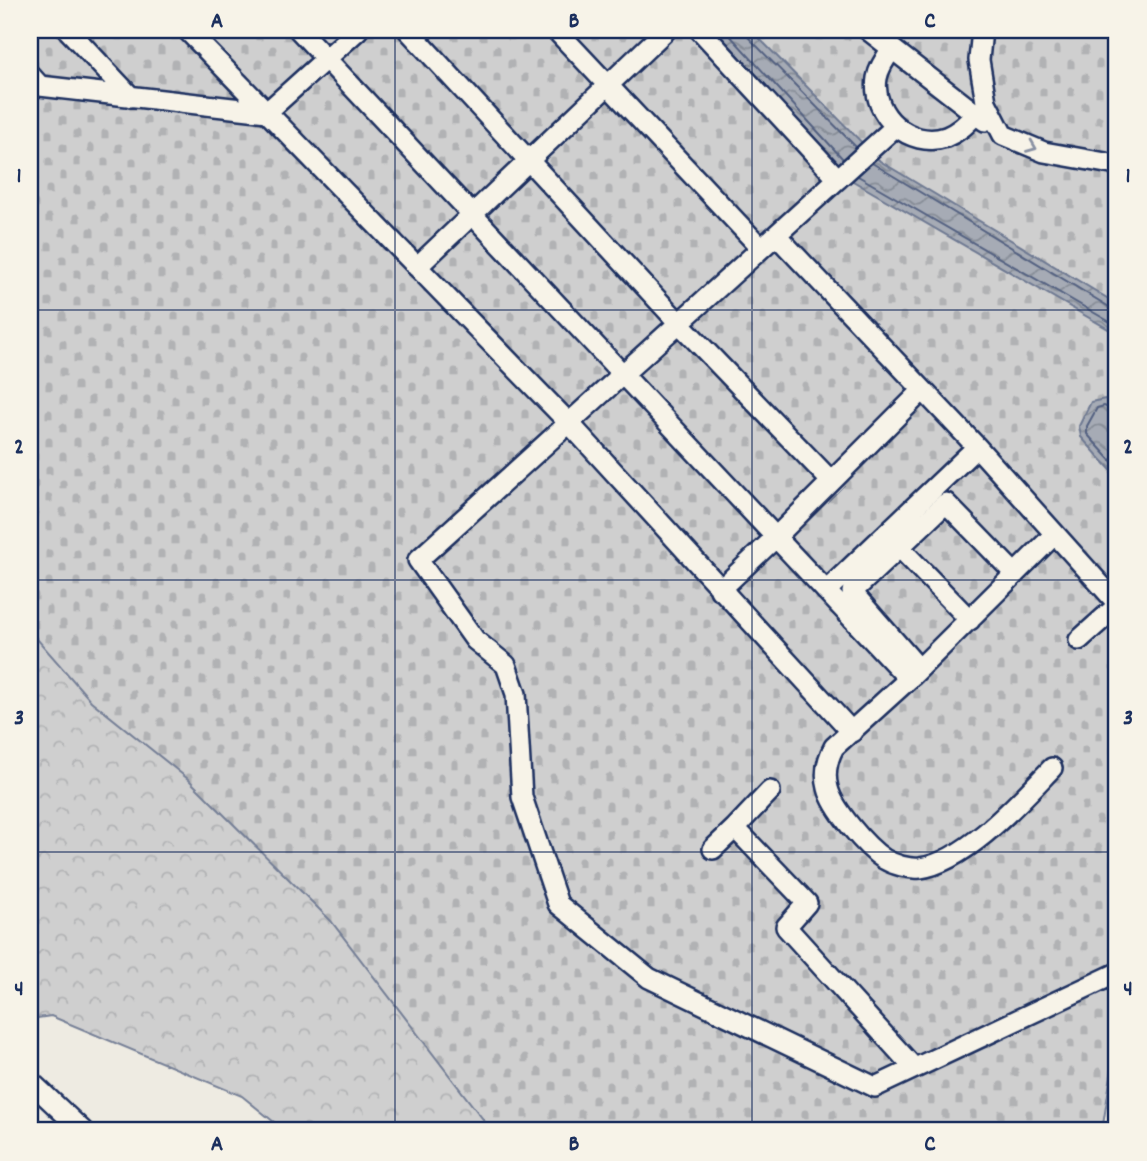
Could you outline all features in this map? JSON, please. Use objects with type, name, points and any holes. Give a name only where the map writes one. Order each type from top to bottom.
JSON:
[{"type":"street","points":[[68,30],[131,97]]},
{"type":"street","points":[[187,30],[569,422],[852,732]]},
{"type":"street","points":[[299,30],[826,591],[914,674]]},
{"type":"street","points":[[30,75],[40,86],[267,112],[358,30]]},
{"type":"street","points":[[408,30],[679,323],[831,481]]},
{"type":"street","points":[[556,30],[608,85],[768,242],[923,390],[1117,605],[1079,640]]},
{"type":"street","points":[[416,267],[666,30]]},
{"type":"street","points":[[700,30],[838,178]]},
{"type":"street","points":[[868,30],[1003,135],[1044,152],[1117,166]]},
{"type":"street","points":[[982,30],[979,60],[986,102],[1003,135]]},
{"type":"street","points":[[892,49],[883,60],[877,77],[877,96],[884,113],[895,127],[911,136],[929,139],[946,137],[961,130],[976,114]]},
{"type":"street","points":[[895,127],[418,559],[475,640],[506,665],[516,694],[522,797],[558,904],[649,978],[874,1087],[1117,973]]},
{"type":"street","points":[[720,590],[923,390]]},
{"type":"street","points":[[826,591],[977,447]]},
{"type":"street","points":[[914,674],[852,592],[946,503],[1015,574]]},
{"type":"street","points":[[1052,768],[999,821],[966,847],[937,863],[922,868],[909,868],[892,863],[874,850],[836,806],[828,789],[827,760],[834,747],[914,674],[1055,534]]},
{"type":"street","points":[[899,547],[970,620]]},
{"type":"street","points":[[713,849],[770,791]]},
{"type":"street","points":[[735,828],[807,903],[786,927],[914,1068]]},
{"type":"street","points":[[30,1089],[33,1084],[83,1131]]},
{"type":"green space","points":[[30,30],[1117,30],[1117,1038],[1102,1131],[492,1131],[331,921],[188,779],[91,701],[30,631]]},
{"type":"green space","points":[[30,95],[798,1131],[285,1131],[242,1096],[51,1016],[30,1019]]},
{"type":"water","points":[[715,30],[751,30],[880,161],[1117,304],[1117,334],[853,181]]},
{"type":"water","points":[[1105,399],[1117,405],[1117,477],[1081,437],[1079,426],[1091,402]]}]
